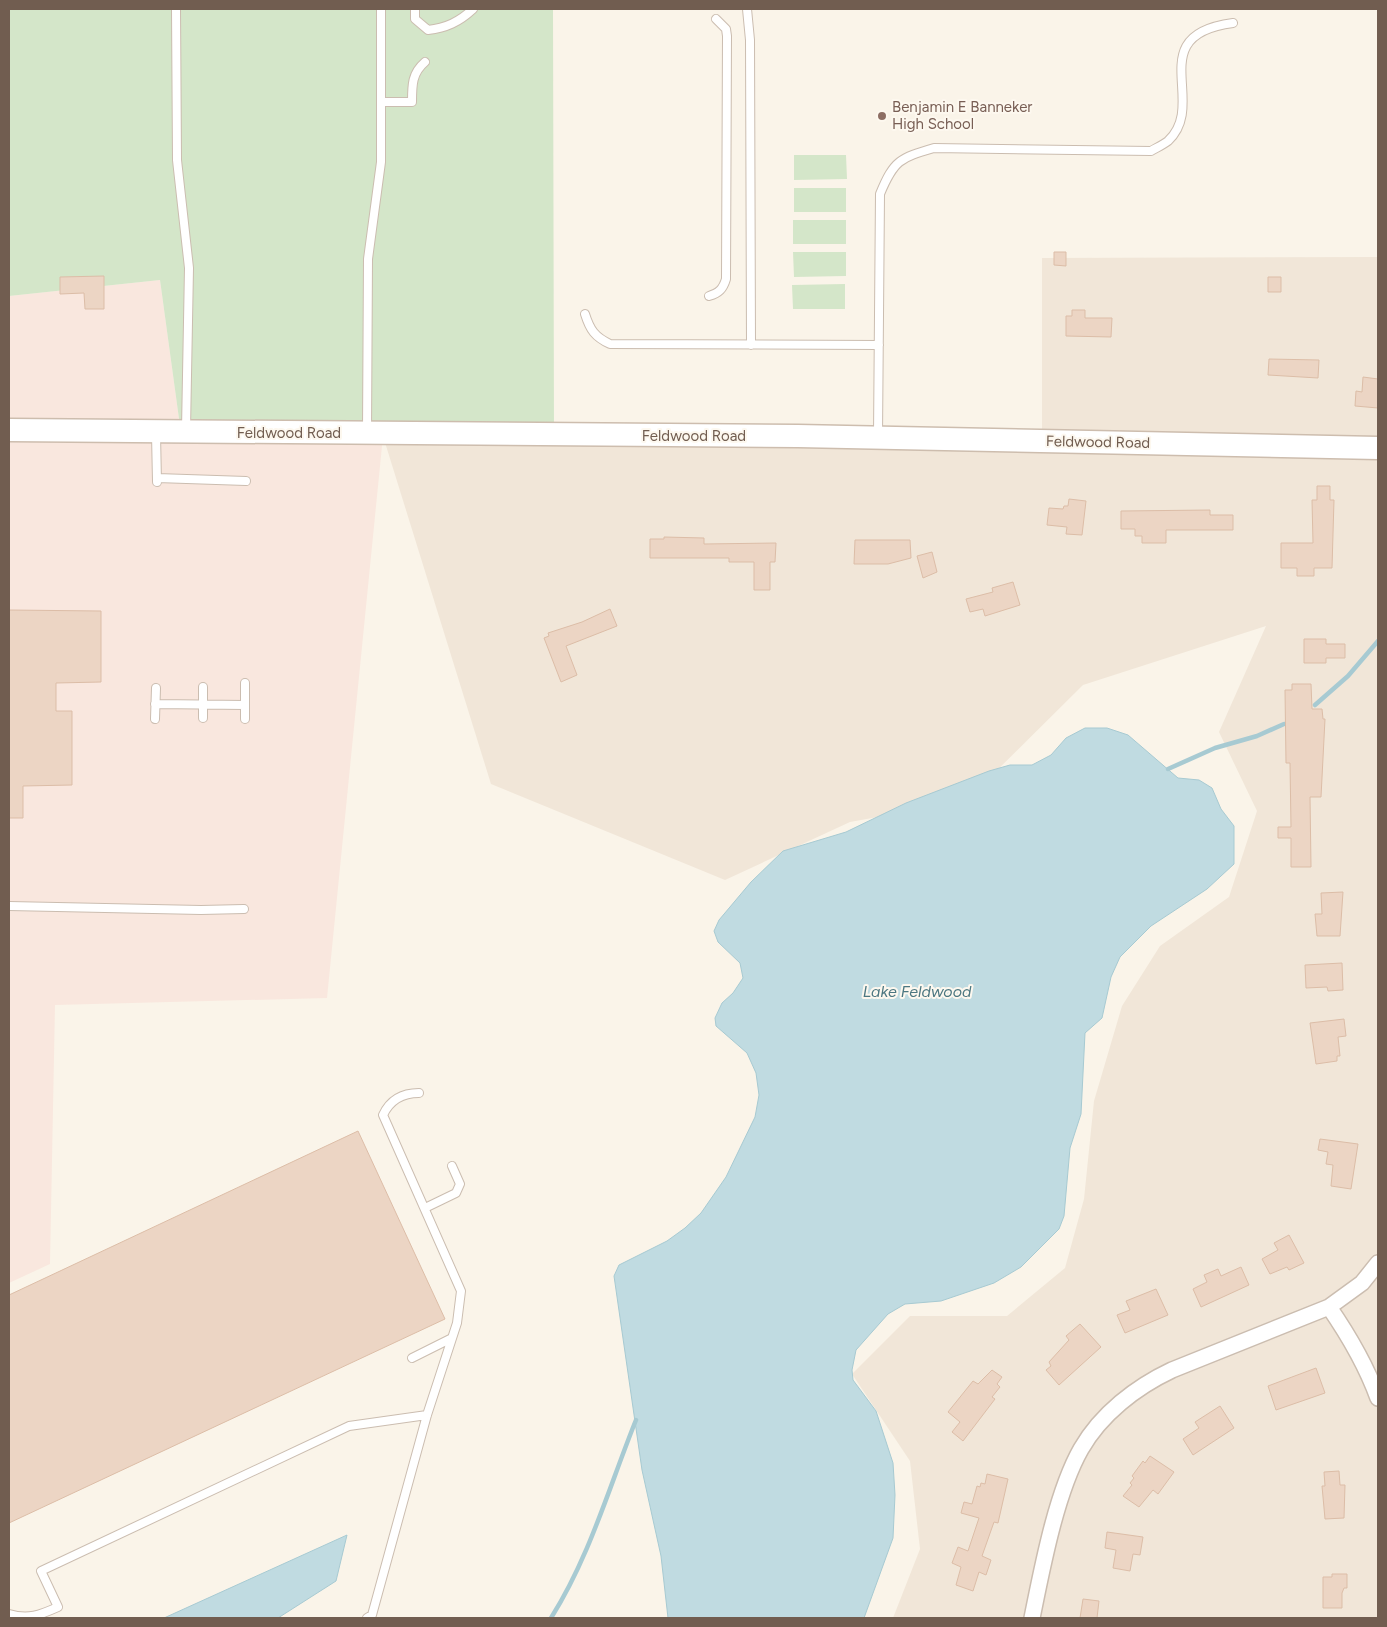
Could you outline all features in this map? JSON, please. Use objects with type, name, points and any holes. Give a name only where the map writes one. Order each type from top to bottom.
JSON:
[{"type":"street","name":"Feldwood Road","points":[[9,430],[878,438],[1378,448]]},
{"type":"street","points":[[1032,1618],[1062,1493],[1081,1449],[1110,1411],[1149,1381],[1172,1370],[1329,1307],[1362,1283],[1378,1263]]},
{"type":"street","points":[[1329,1307],[1351,1339],[1369,1373],[1378,1398]]},
{"type":"lane","points":[[176,9],[177,160],[189,268],[186,432]]},
{"type":"lane","points":[[367,433],[368,259],[381,162],[381,9]]},
{"type":"lane","points":[[415,9],[415,19],[428,30],[444,28],[464,17],[473,9]]},
{"type":"lane","points":[[747,9],[750,40],[751,344]]},
{"type":"lane","points":[[709,296],[716,294],[723,287],[726,279],[726,29],[716,19]]},
{"type":"lane","points":[[878,438],[880,194],[889,172],[905,156],[934,148],[1151,151],[1168,141],[1177,127],[1181,114],[1182,56],[1193,36],[1213,26],[1233,23]]},
{"type":"lane","points":[[381,102],[412,102],[412,84],[416,70],[425,62]]},
{"type":"lane","points":[[585,314],[589,329],[599,338],[610,344],[879,345]]},
{"type":"lane","points":[[156,432],[157,480],[246,481]]},
{"type":"lane","points":[[245,683],[245,719]]},
{"type":"lane","points":[[203,687],[203,718]]},
{"type":"lane","points":[[155,719],[156,688]]},
{"type":"lane","points":[[155,704],[245,705]]},
{"type":"lane","points":[[9,906],[201,910],[244,909]]},
{"type":"lane","points":[[367,1618],[372,1615],[427,1415],[457,1324],[462,1291],[383,1115],[388,1104],[410,1093],[420,1093]]},
{"type":"lane","points":[[425,1208],[456,1193],[460,1184],[452,1166]]},
{"type":"lane","points":[[412,1358],[452,1338]]},
{"type":"lane","points":[[9,1614],[22,1618],[39,1616],[58,1607],[41,1570],[349,1426],[427,1415]]},
{"type":"shaded area","points":[[1378,257],[1378,1618],[893,1618],[920,1549],[910,1461],[852,1374],[910,1316],[1007,1316],[1065,1268],[1084,1199],[1094,1101],[1122,1006],[1160,946],[1229,897],[1257,811],[1219,732],[1266,626],[1083,685],[966,801],[850,822],[725,880],[491,784],[383,436],[1042,432],[1042,258]]},
{"type":"shaded area","points":[[160,280],[180,426],[383,436],[327,998],[55,1005],[50,1264],[9,1283],[9,296]]},
{"type":"green space","points":[[9,9],[553,9],[554,435],[180,426],[160,280],[9,296]]},
{"type":"green space","points":[[794,155],[846,155],[847,179],[794,180]]},
{"type":"green space","points":[[794,188],[846,188],[846,212],[794,212]]},
{"type":"green space","points":[[793,220],[846,220],[846,244],[793,244]]},
{"type":"green space","points":[[793,252],[846,252],[846,276],[794,277]]},
{"type":"green space","points":[[845,284],[845,309],[793,309],[792,285]]},
{"type":"water","name":"Lake Feldwood","points":[[1085,728],[1107,728],[1128,735],[1178,778],[1199,780],[1212,788],[1221,809],[1234,826],[1234,864],[1207,889],[1151,926],[1120,957],[1111,977],[1102,1018],[1085,1033],[1081,1114],[1070,1148],[1064,1216],[1059,1229],[1021,1267],[994,1283],[941,1301],[905,1304],[888,1314],[856,1350],[852,1370],[853,1380],[876,1411],[893,1463],[895,1495],[893,1538],[864,1618],[668,1618],[661,1556],[642,1470],[614,1276],[619,1265],[667,1241],[701,1213],[726,1177],[755,1117],[759,1095],[756,1073],[747,1053],[716,1026],[715,1018],[722,1003],[733,993],[743,978],[740,963],[718,942],[714,931],[719,920],[751,882],[783,851],[846,832],[906,803],[989,771],[1010,765],[1032,765],[1051,755],[1066,738]]},
{"type":"water","points":[[347,1535],[336,1581],[278,1618],[164,1618]]},
{"type":"building","points":[[1054,252],[1066,252],[1066,266],[1054,265]]},
{"type":"building","points":[[104,276],[104,309],[85,309],[84,293],[60,294],[60,277]]},
{"type":"building","points":[[1268,277],[1281,277],[1281,292],[1268,292]]},
{"type":"building","points":[[1072,310],[1085,310],[1085,318],[1112,318],[1111,337],[1066,336],[1066,316],[1072,316]]},
{"type":"building","points":[[1269,359],[1319,360],[1318,378],[1268,375]]},
{"type":"building","points":[[1363,377],[1378,379],[1378,408],[1355,406],[1356,391],[1362,392]]},
{"type":"building","points":[[1317,486],[1330,486],[1330,500],[1334,500],[1332,568],[1314,568],[1314,576],[1297,576],[1297,568],[1281,568],[1281,543],[1313,543],[1312,500],[1317,500]]},
{"type":"building","points":[[1069,499],[1086,501],[1082,535],[1066,534],[1067,527],[1047,525],[1049,508],[1063,509],[1064,506],[1068,506]]},
{"type":"building","points":[[1210,510],[1210,515],[1233,515],[1233,530],[1166,530],[1166,543],[1142,543],[1142,536],[1135,536],[1135,529],[1121,529],[1121,511]]},
{"type":"building","points":[[664,537],[704,538],[704,544],[776,543],[775,562],[770,562],[770,590],[754,590],[754,562],[729,562],[729,558],[650,558],[650,539],[664,539]]},
{"type":"building","points":[[855,540],[910,540],[911,558],[888,564],[854,564]]},
{"type":"building","points":[[932,552],[937,572],[923,578],[917,556]]},
{"type":"building","points":[[1013,582],[1020,605],[985,616],[983,609],[970,612],[966,599],[993,592],[992,588]]},
{"type":"building","points":[[610,609],[617,626],[566,646],[577,675],[561,682],[544,638],[549,636],[548,633],[582,622]]},
{"type":"building","points":[[9,610],[101,611],[101,682],[56,683],[56,711],[72,711],[72,785],[23,786],[23,818],[9,818]]},
{"type":"building","points":[[1304,639],[1326,639],[1326,644],[1345,644],[1345,658],[1326,658],[1326,663],[1304,663]]},
{"type":"building","points":[[1292,684],[1311,684],[1312,709],[1322,709],[1323,719],[1325,719],[1321,797],[1310,797],[1311,867],[1291,867],[1291,838],[1278,838],[1278,827],[1291,827],[1290,763],[1286,763],[1285,690],[1292,690]]},
{"type":"building","points":[[1343,892],[1340,936],[1317,936],[1315,914],[1322,914],[1321,893]]},
{"type":"building","points":[[1342,963],[1343,990],[1328,991],[1327,987],[1306,988],[1305,965]]},
{"type":"building","points":[[1344,1019],[1346,1036],[1338,1037],[1340,1056],[1337,1056],[1337,1061],[1316,1064],[1310,1023]]},
{"type":"building","points":[[358,1131],[445,1319],[9,1523],[9,1295]]},
{"type":"building","points":[[1320,1139],[1358,1144],[1351,1189],[1331,1186],[1333,1165],[1326,1164],[1328,1152],[1318,1150]]},
{"type":"building","points":[[1289,1235],[1304,1263],[1289,1270],[1287,1267],[1270,1274],[1262,1259],[1278,1250],[1274,1243]]},
{"type":"building","points":[[1241,1267],[1249,1285],[1201,1307],[1193,1289],[1207,1282],[1204,1275],[1218,1269],[1221,1276]]},
{"type":"building","points":[[1156,1289],[1168,1315],[1125,1333],[1117,1315],[1130,1310],[1126,1301]]},
{"type":"building","points":[[1080,1324],[1101,1347],[1059,1385],[1046,1370],[1051,1366],[1049,1362],[1069,1340],[1066,1336]]},
{"type":"building","points":[[1316,1368],[1325,1393],[1276,1410],[1268,1386]]},
{"type":"building","points":[[992,1370],[1002,1377],[997,1384],[1000,1387],[992,1397],[995,1399],[963,1441],[952,1432],[960,1422],[948,1412],[973,1381],[978,1384]]},
{"type":"building","points":[[1220,1406],[1234,1428],[1193,1455],[1183,1439],[1199,1428],[1195,1422]]},
{"type":"building","points":[[1150,1456],[1174,1472],[1158,1494],[1153,1490],[1139,1507],[1123,1496],[1132,1485],[1130,1483],[1134,1478],[1132,1476],[1143,1461],[1145,1463]]},
{"type":"building","points":[[1339,1471],[1340,1485],[1345,1485],[1344,1518],[1325,1519],[1322,1486],[1325,1486],[1324,1472]]},
{"type":"building","points":[[987,1474],[1008,1479],[998,1523],[994,1522],[982,1556],[991,1560],[986,1575],[979,1572],[973,1591],[956,1585],[961,1567],[952,1563],[958,1547],[968,1551],[979,1518],[961,1513],[964,1502],[972,1504],[977,1486],[980,1487],[981,1483],[985,1484]]},
{"type":"building","points":[[1107,1532],[1143,1537],[1140,1555],[1133,1554],[1130,1571],[1113,1568],[1116,1550],[1105,1548]]},
{"type":"building","points":[[1332,1574],[1347,1574],[1347,1588],[1344,1588],[1342,1593],[1342,1608],[1323,1608],[1323,1577],[1332,1577]]},
{"type":"building","points":[[1083,1599],[1099,1601],[1097,1618],[1080,1618]]},
{"type":"waterway","points":[[1315,705],[1348,676],[1378,641]]},
{"type":"waterway","points":[[1168,769],[1215,748],[1257,736],[1284,724]]},
{"type":"waterway","points":[[551,1618],[588,1546],[636,1420]]},
{"type":"place","name":"Benjamin E Banneker High School","points":[[882,116]]}]
